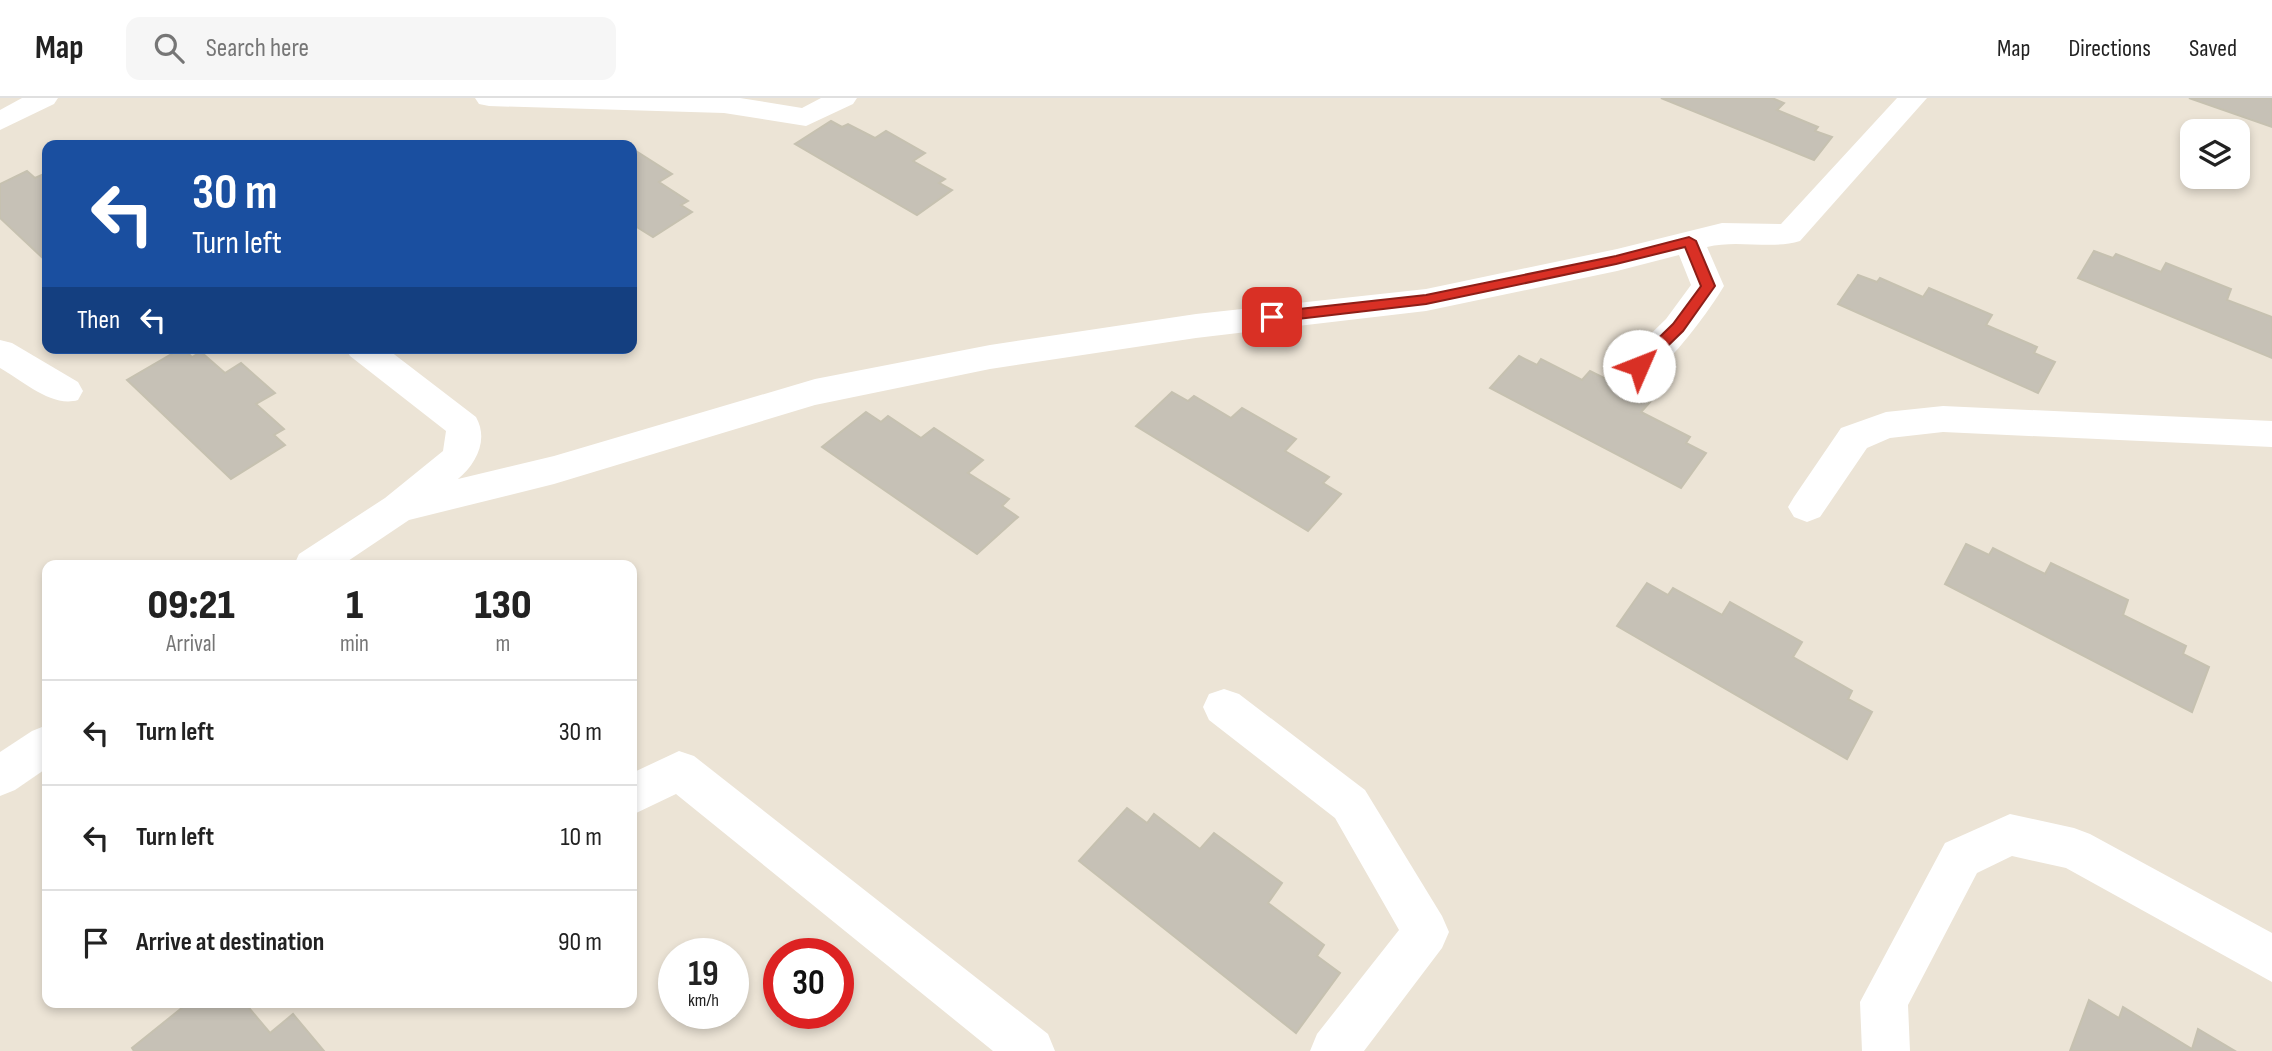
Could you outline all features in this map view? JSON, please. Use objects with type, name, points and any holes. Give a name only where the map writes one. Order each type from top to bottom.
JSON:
[{"type":"street","points":[[0,121],[44,98]]},
{"type":"street","points":[[489,98],[724,104],[806,117],[843,98]]},
{"type":"street","points":[[398,508],[554,470],[815,392],[990,357],[1196,326],[1426,300],[1616,260],[1722,233],[1789,234],[1913,98]]},
{"type":"street","points":[[1639,366],[1678,327],[1708,286],[1689,241]]},
{"type":"street","points":[[0,352],[66,391]]},
{"type":"street","points":[[320,560],[398,508],[460,457],[464,426],[370,354]]},
{"type":"street","points":[[1807,507],[1854,438],[1886,425],[1943,419],[2272,434]]},
{"type":"street","points":[[1224,708],[1350,804],[1426,932],[1334,1051]]},
{"type":"street","points":[[1,774],[42,747]]},
{"type":"street","points":[[637,791],[679,770],[1031,1051]]},
{"type":"street","points":[[1886,1051],[1884,1002],[1961,858],[2010,835],[2074,849],[2272,959]]},
{"type":"building","points":[[1661,98],[1772,98],[1784,103],[1777,110],[1818,127],[1815,131],[1832,137],[1814,160]]},
{"type":"building","points":[[2189,98],[2272,98],[2272,127]]},
{"type":"building","points":[[831,121],[842,127],[848,124],[875,138],[886,131],[925,153],[913,161],[945,179],[939,183],[952,190],[917,215],[795,144]]},
{"type":"building","points":[[637,152],[672,174],[659,182],[688,201],[681,205],[692,212],[653,237],[637,227]]},
{"type":"building","points":[[27,171],[35,178],[42,175],[42,257],[0,218],[0,184]]},
{"type":"building","points":[[2094,251],[2113,258],[2116,254],[2161,272],[2166,263],[2231,289],[2227,300],[2272,317],[2272,358],[2078,278]]},
{"type":"building","points":[[1858,275],[1877,282],[1880,278],[1923,297],[1929,288],[1992,315],[1986,325],[2037,347],[2034,353],[2055,362],[2038,393],[1838,304]]},
{"type":"building","points":[[172,354],[189,354],[192,357],[203,354],[225,373],[241,363],[275,393],[256,404],[284,429],[274,435],[285,445],[231,479],[127,380]]},
{"type":"building","points":[[1519,356],[1537,365],[1541,359],[1582,380],[1590,371],[1651,401],[1641,412],[1690,437],[1686,443],[1706,453],[1681,488],[1490,388]]},
{"type":"building","points":[[1172,392],[1188,401],[1194,396],[1231,418],[1242,408],[1296,439],[1285,451],[1329,477],[1323,483],[1341,494],[1308,531],[1136,426]]},
{"type":"building","points":[[866,412],[881,422],[888,416],[921,438],[934,428],[983,460],[968,473],[1009,499],[1002,506],[1018,517],[977,554],[822,447]]},
{"type":"building","points":[[1966,544],[1989,555],[1993,548],[2045,574],[2051,563],[2128,600],[2123,615],[2186,646],[2183,654],[2209,667],[2192,712],[1945,584]]},
{"type":"building","points":[[1647,583],[1668,595],[1673,588],[1722,615],[1730,602],[1802,642],[1793,657],[1852,691],[1848,699],[1872,712],[1847,759],[1617,626]]},
{"type":"building","points":[[1127,808],[1147,823],[1154,814],[1200,849],[1214,833],[1282,883],[1268,903],[1324,945],[1317,956],[1340,973],[1296,1033],[1079,861]]},
{"type":"building","points":[[2089,1000],[2119,1018],[2123,1007],[2192,1049],[2198,1029],[2235,1051],[2070,1051]]},
{"type":"building","points":[[182,1008],[249,1008],[270,1033],[293,1014],[324,1051],[134,1051],[132,1048]]},
{"type":"route","points":[[1272,317],[1426,300],[1616,260],[1689,241],[1708,286],[1678,327],[1639,366]]}]
